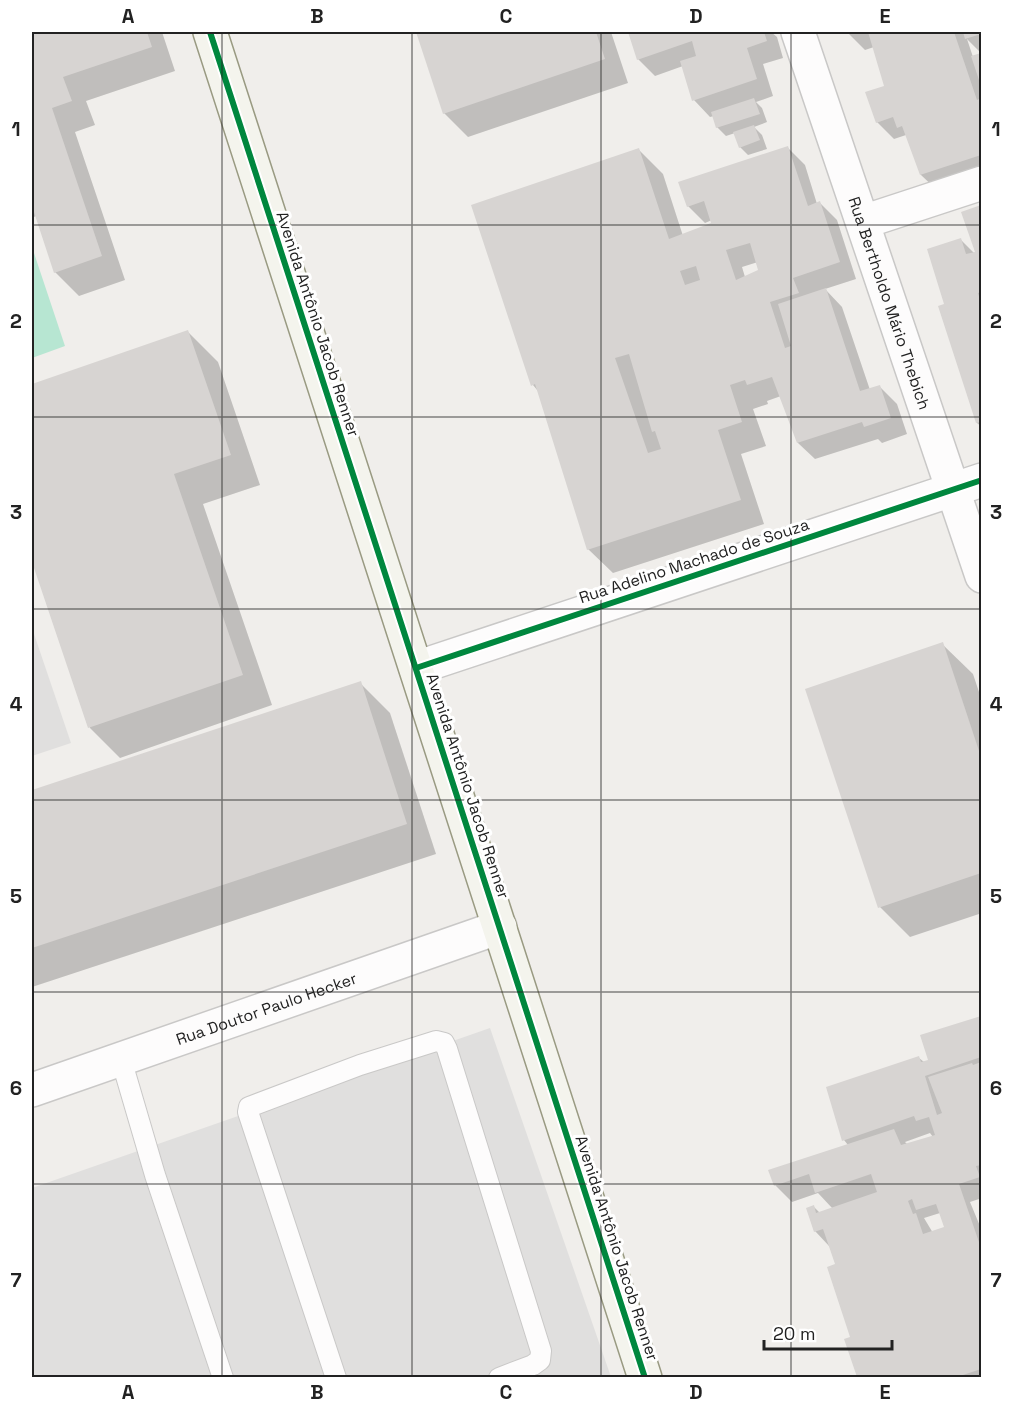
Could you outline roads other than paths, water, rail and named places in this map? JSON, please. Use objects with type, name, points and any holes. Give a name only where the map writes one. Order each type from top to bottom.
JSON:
[{"type":"main road","name":"Avenida Antônio Jacob Renner","points":[[210,32],[645,1377]]},
{"type":"street","name":"Rua Bertholdo Mário Thebich","points":[[798,32],[863,222],[967,485],[981,576]]},
{"type":"street","points":[[863,222],[981,183]]},
{"type":"street","name":"Rua Adelino Machado de Souza","points":[[416,668],[967,485]]},
{"type":"street","name":"Rua Doutor Paulo Hecker","points":[[32,1090],[500,927]]},
{"type":"lane","points":[[336,1377],[248,1112],[249,1107],[349,1069],[436,1041],[444,1043],[447,1049],[541,1351],[540,1360],[533,1365],[499,1377]]},
{"type":"lane","points":[[121,1059],[155,1175],[223,1377]]}]
